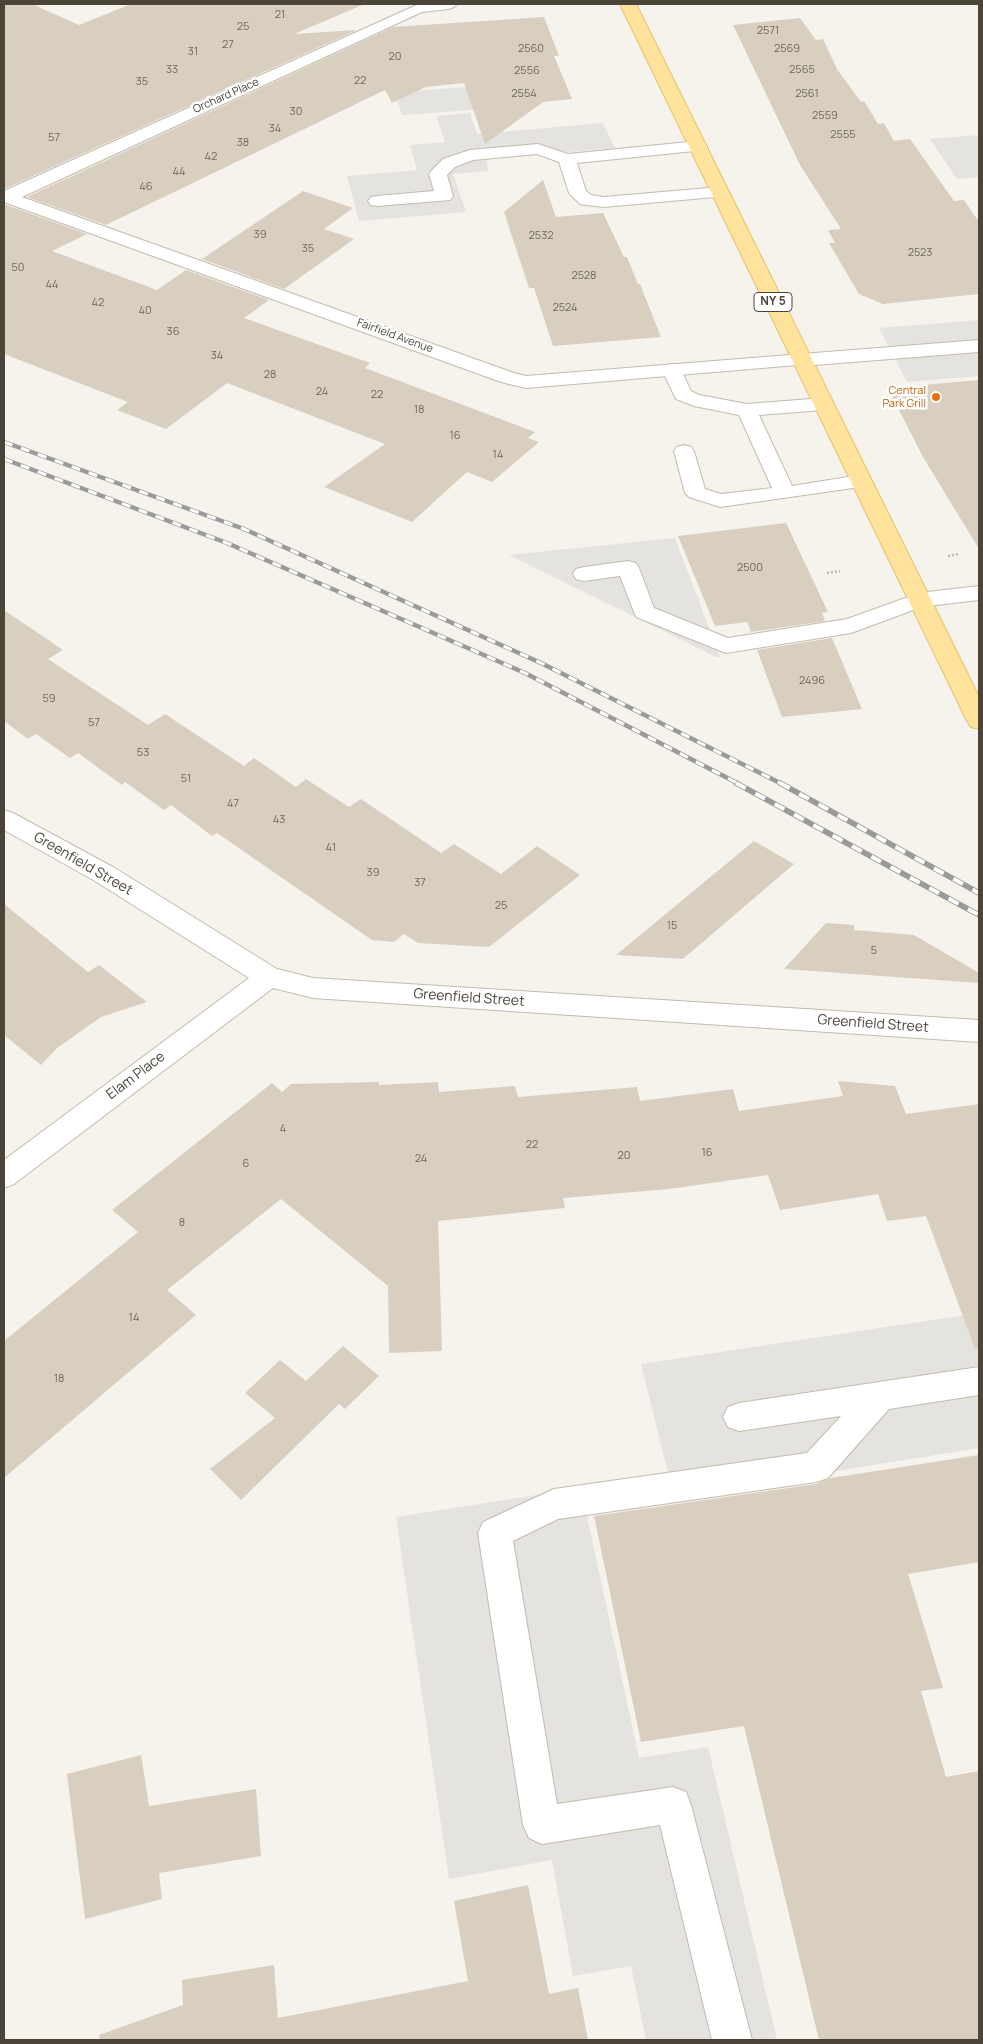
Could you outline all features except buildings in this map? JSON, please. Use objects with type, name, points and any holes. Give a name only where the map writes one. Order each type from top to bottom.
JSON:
[{"type":"main road","name":"NY 5","points":[[628,4],[979,721]]},
{"type":"street","name":"Orchard Place","points":[[5,196],[417,9],[449,4]]},
{"type":"street","points":[[377,201],[444,196],[438,174],[449,162],[470,155],[538,149],[567,159],[698,146]]},
{"type":"street","points":[[567,159],[578,193],[586,200],[604,202],[720,192]]},
{"type":"street","name":"Fairfield Avenue","points":[[5,196],[508,378],[526,382],[979,346]]},
{"type":"street","points":[[672,370],[683,395],[694,400],[747,410],[823,404]]},
{"type":"street","points":[[747,410],[785,492]]},
{"type":"street","points":[[684,451],[696,493],[720,501],[860,481]]},
{"type":"street","points":[[584,574],[628,568],[644,612],[726,646],[851,626],[919,600],[979,593]]},
{"type":"street","name":"Greenfield Street","points":[[4,819],[104,874],[269,977],[313,988],[979,1031]]},
{"type":"street","name":"Elam Place","points":[[4,1176],[269,977]]},
{"type":"street","points":[[739,1417],[979,1381]]},
{"type":"street","points":[[732,2040],[673,1805],[542,1825],[495,1533],[554,1504],[816,1467],[880,1396]]},
{"type":"path","points":[[948,556],[959,554]]},
{"type":"path","points":[[827,573],[840,571]]},
{"type":"shaded area","points":[[467,87],[475,110],[402,115],[395,92]]},
{"type":"shaded area","points":[[470,113],[477,134],[603,123],[615,148],[486,159],[489,171],[453,174],[466,212],[359,221],[347,176],[417,170],[410,145],[445,142],[436,116]]},
{"type":"shaded area","points":[[979,135],[979,177],[957,179],[930,139]]},
{"type":"shaded area","points":[[979,320],[979,376],[907,382],[879,328]]},
{"type":"shaded area","points":[[675,538],[720,657],[716,657],[509,555]]},
{"type":"shaded area","points":[[979,1313],[979,1448],[674,1497],[641,1364]]},
{"type":"shaded area","points":[[581,1488],[639,1758],[708,1747],[777,2040],[646,2040],[631,1966],[573,1976],[552,1860],[449,1879],[396,1517]]},
{"type":"railway","points":[[4,442],[244,529],[541,663],[782,784]]},
{"type":"railway","points":[[4,459],[227,543],[525,673],[739,784]]},
{"type":"railway","points":[[736,783],[979,915]]},
{"type":"railway","points":[[780,783],[979,893]]},
{"type":"place","name":"Central Park Grill","points":[[936,397]]}]
